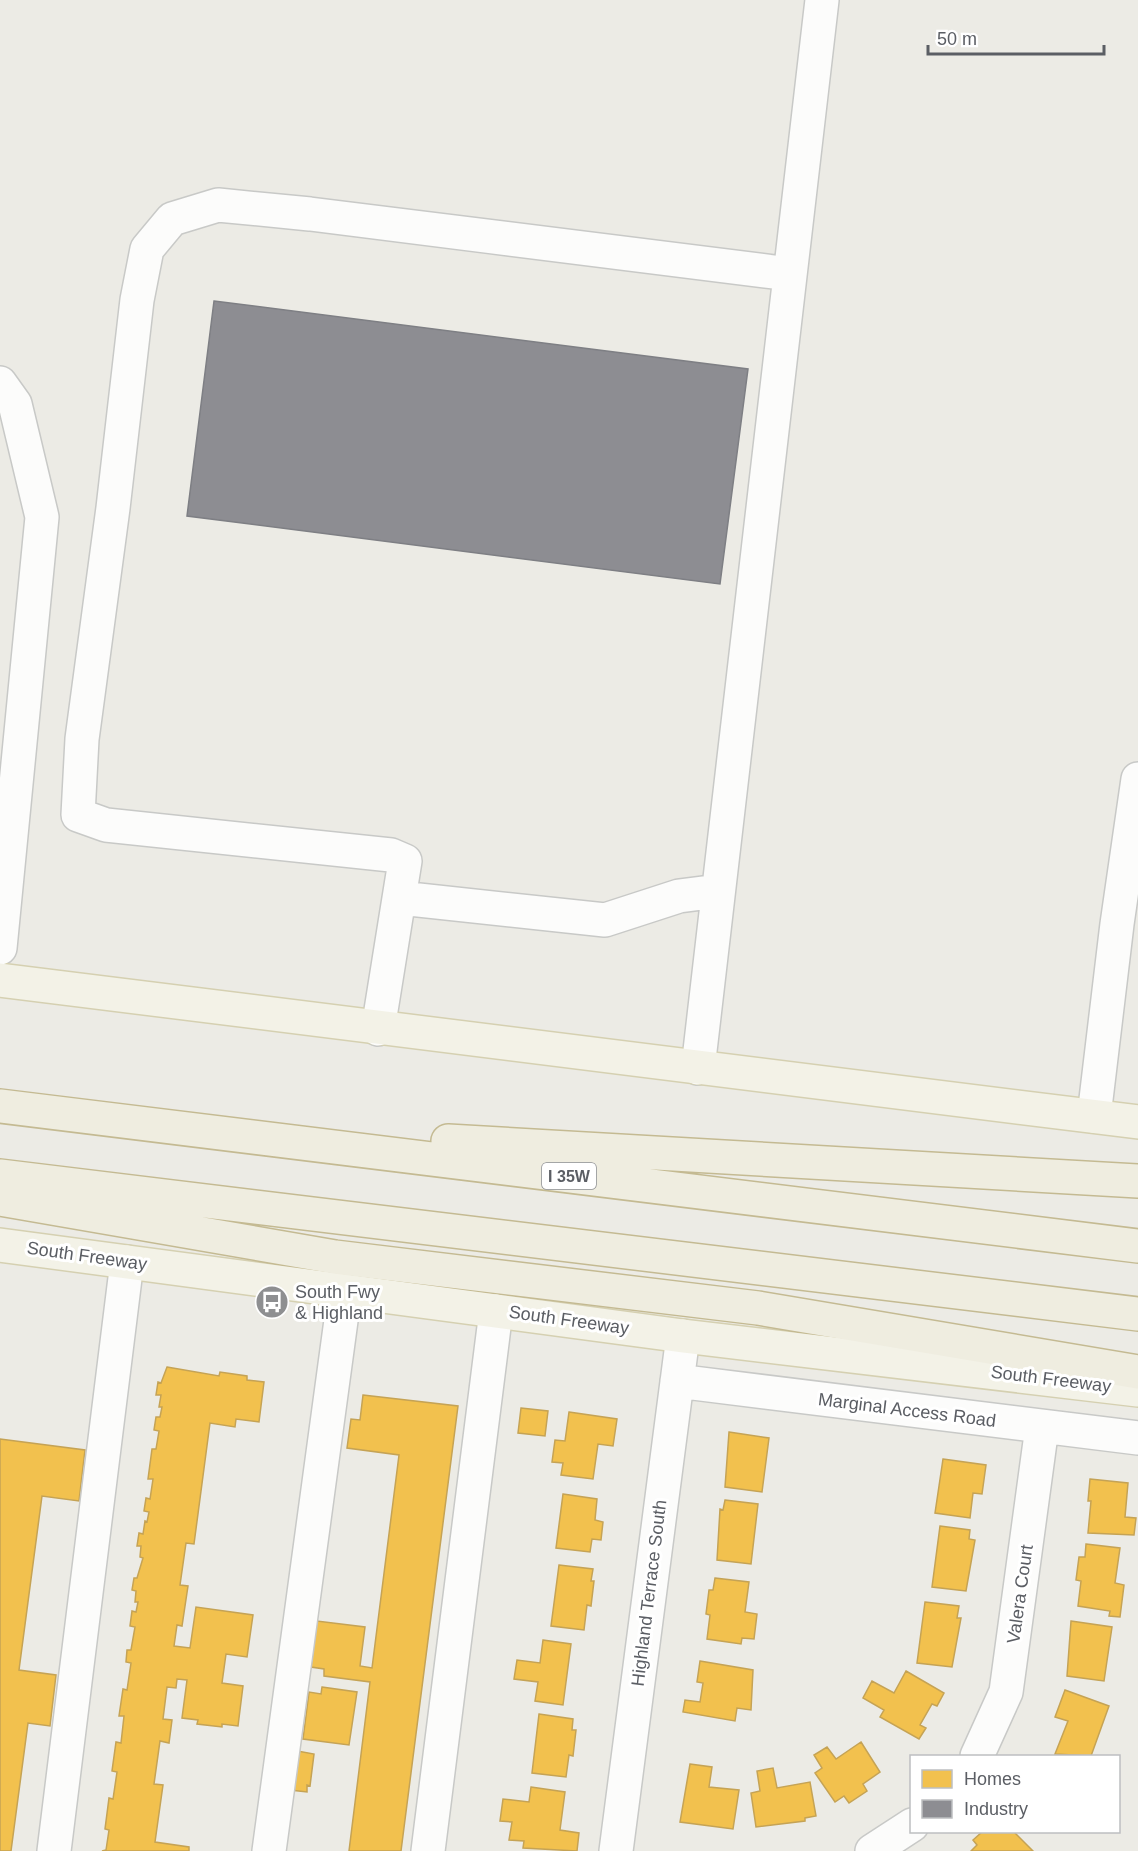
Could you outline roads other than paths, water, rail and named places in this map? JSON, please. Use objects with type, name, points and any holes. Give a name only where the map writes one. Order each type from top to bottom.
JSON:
[{"type":"highway","name":"I 35W","points":[[0,1106],[1138,1246]]},
{"type":"highway","points":[[103,1119],[616,1152],[1138,1181]]},
{"type":"highway","points":[[0,1176],[1138,1314]]},
{"type":"highway","points":[[0,1199],[324,1256],[758,1308],[1138,1372]]},
{"type":"main road","points":[[0,980],[378,1029],[1138,1122]]},
{"type":"main road","name":"South Freeway","points":[[0,1245],[683,1336],[1138,1390]]},
{"type":"street","points":[[698,1068],[822,0]]},
{"type":"street","points":[[378,1029],[405,861],[391,855],[106,825],[78,815],[82,739],[113,508],[137,300],[147,249],[172,219],[219,205],[310,214],[790,274]]},
{"type":"street","points":[[0,383],[15,404],[42,517],[0,948]]},
{"type":"street","points":[[1094,1116],[1117,924],[1138,779]]},
{"type":"street","points":[[400,898],[605,920],[679,896],[718,891]]},
{"type":"street","points":[[54,1851],[127,1262]]},
{"type":"street","points":[[268,1851],[345,1291]]},
{"type":"street","points":[[428,1851],[496,1311]]},
{"type":"street","name":"Highland Terrace South","points":[[616,1851],[683,1336]]},
{"type":"street","name":"Marginal Access Road","points":[[677,1381],[1138,1438]]},
{"type":"street","name":"Valera Court","points":[[977,1755],[1006,1692],[1042,1426]]},
{"type":"street","points":[[872,1851],[910,1827]]},
{"type":"place","name":"South Fwy & Highland","points":[[272,1302]]}]
